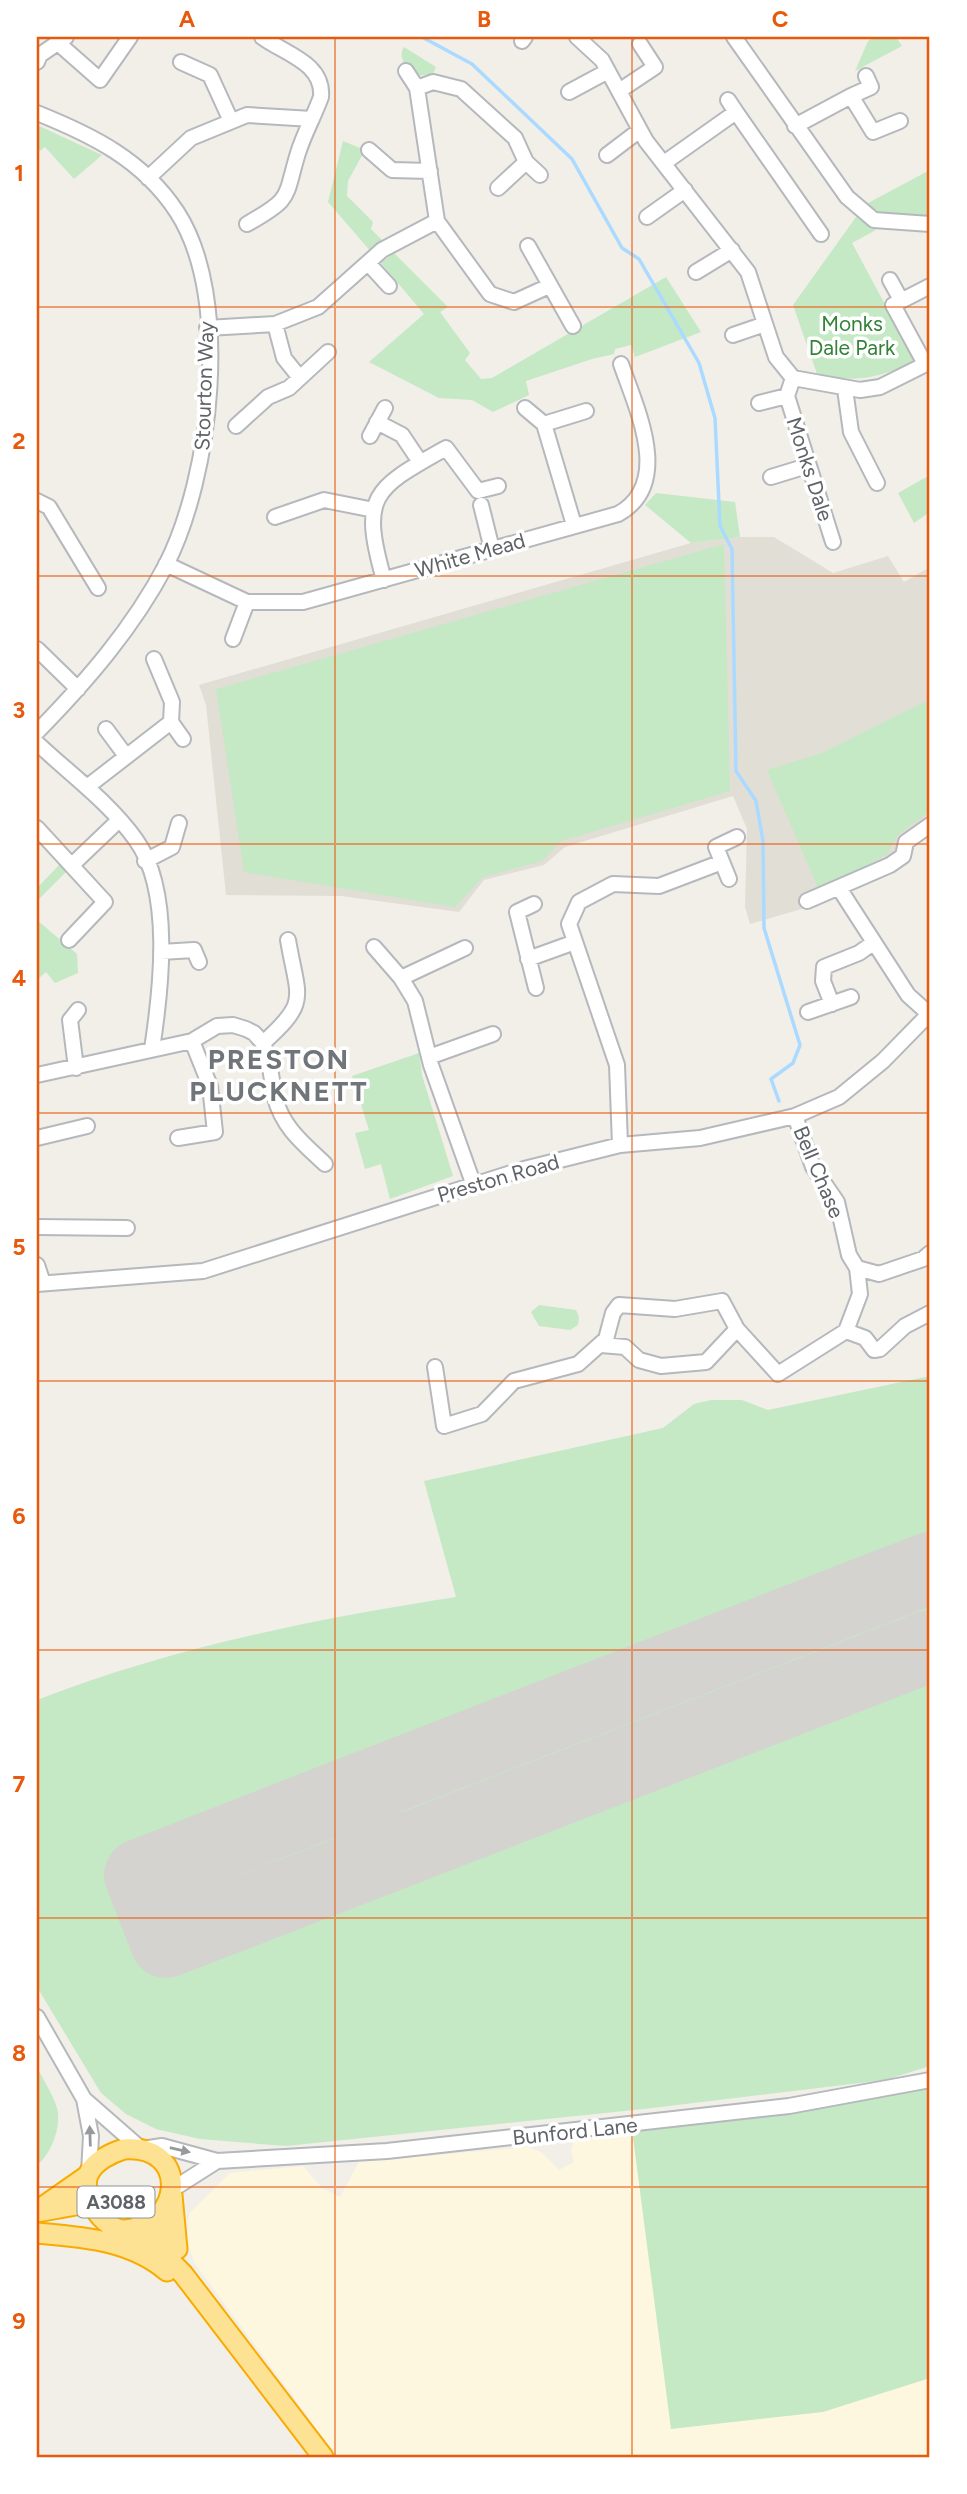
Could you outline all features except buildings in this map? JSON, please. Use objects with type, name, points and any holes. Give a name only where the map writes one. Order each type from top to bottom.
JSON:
[{"type":"highway","points":[[141,2148],[163,2162],[171,2174],[173,2192],[153,2221],[122,2230],[101,2216],[91,2203],[88,2174],[110,2154],[141,2148]]},
{"type":"highway","name":"A3088","points":[[37,2211],[88,2174]]},
{"type":"highway","name":"A3088","points":[[173,2192],[177,2249],[183,2274]]},
{"type":"highway","name":"A3088","points":[[37,2211],[91,2203],[125,2204],[153,2221],[177,2249]]},
{"type":"highway","name":"A3088","points":[[37,2226],[122,2230],[153,2245],[183,2274],[323,2457]]},
{"type":"highway","points":[[37,2233],[101,2241],[135,2250],[155,2261],[182,2289],[200,2297]]},
{"type":"street","points":[[38,57],[62,40],[100,80],[130,37]]},
{"type":"street","points":[[247,224],[275,208],[290,190],[298,153],[322,88],[316,73],[306,63],[262,37]]},
{"type":"street","points":[[577,37],[602,60],[640,130],[748,272],[776,357],[793,378],[845,389],[880,387],[928,363],[893,305],[930,286]]},
{"type":"street","points":[[734,37],[847,197],[874,220],[930,224]]},
{"type":"street","points":[[619,91],[655,67],[639,44]]},
{"type":"street","points":[[181,62],[210,75],[232,121]]},
{"type":"street","points":[[406,71],[417,88],[437,221],[490,293],[514,302],[549,286]]},
{"type":"street","points":[[569,92],[608,71]]},
{"type":"street","points":[[795,126],[851,96],[869,81]]},
{"type":"street","points":[[417,88],[433,82],[461,89],[515,138],[526,162],[540,176]]},
{"type":"street","points":[[851,96],[873,132],[900,121]]},
{"type":"street","points":[[664,163],[732,106],[821,234]]},
{"type":"street","name":"Stourton Way","points":[[37,113],[106,143],[148,177],[177,213],[191,236],[201,269],[209,374],[202,461],[196,488],[166,564],[117,640],[78,689],[37,732]]},
{"type":"street","points":[[148,177],[191,138],[247,115],[312,118]]},
{"type":"street","points":[[607,155],[640,130]]},
{"type":"street","points":[[369,150],[392,170],[430,171]]},
{"type":"street","points":[[498,188],[526,162]]},
{"type":"street","points":[[647,218],[685,190]]},
{"type":"street","points":[[207,328],[275,324],[318,307],[382,250],[437,221]]},
{"type":"street","points":[[528,246],[573,326]]},
{"type":"street","points":[[696,271],[732,250]]},
{"type":"street","points":[[368,263],[389,286]]},
{"type":"street","points":[[890,280],[901,300]]},
{"type":"street","points":[[275,324],[284,358],[300,377]]},
{"type":"street","points":[[733,335],[765,324]]},
{"type":"street","points":[[236,426],[268,397],[289,388],[328,352]]},
{"type":"street","name":"White Mead","points":[[166,564],[247,602],[303,602],[618,514],[631,507],[640,497],[647,479],[649,463],[638,413],[621,365]]},
{"type":"street","name":"Monks Dale","points":[[793,378],[787,396],[833,542]]},
{"type":"street","points":[[845,389],[852,432],[877,483]]},
{"type":"street","name":"Monks Dale","points":[[759,403],[787,396]]},
{"type":"street","points":[[370,436],[385,408]]},
{"type":"street","points":[[525,408],[544,424],[574,525]]},
{"type":"street","points":[[544,424],[586,411]]},
{"type":"street","points":[[377,422],[401,435],[421,462]]},
{"type":"street","points":[[384,580],[371,524],[376,500],[389,484],[446,448],[480,498],[492,549]]},
{"type":"street","points":[[771,477],[807,466]]},
{"type":"street","points":[[480,498],[498,486]]},
{"type":"street","points":[[275,517],[324,500],[374,510]]},
{"type":"street","points":[[37,501],[49,508],[98,588]]},
{"type":"street","points":[[233,639],[247,602]]},
{"type":"street","points":[[37,649],[78,689]]},
{"type":"street","points":[[154,659],[172,702],[171,722],[183,739]]},
{"type":"street","points":[[86,787],[171,722]]},
{"type":"street","points":[[106,729],[126,756]]},
{"type":"street","points":[[37,743],[86,787],[137,841],[157,890],[163,976],[152,1049]]},
{"type":"street","points":[[74,864],[118,821]]},
{"type":"street","points":[[145,861],[172,847],[179,823]]},
{"type":"street","points":[[807,901],[890,865],[902,856],[906,842],[930,825]]},
{"type":"street","points":[[37,828],[74,864],[105,902],[69,940]]},
{"type":"street","points":[[729,879],[716,846],[737,837]]},
{"type":"street","points":[[620,1145],[617,1065],[569,924],[579,902],[613,884],[659,886],[722,862]]},
{"type":"street","points":[[839,888],[908,995],[930,1013]]},
{"type":"street","points":[[534,905],[517,912],[536,988]]},
{"type":"street","points":[[263,1043],[289,1019],[298,1003],[288,940]]},
{"type":"street","points":[[528,959],[575,942]]},
{"type":"street","points":[[832,1004],[823,981],[824,967],[859,953],[873,943]]},
{"type":"street","points":[[374,947],[401,978],[415,1001],[429,1058],[473,1183]]},
{"type":"street","points":[[401,978],[465,948]]},
{"type":"street","points":[[161,951],[194,950],[199,962]]},
{"type":"street","points":[[808,1012],[851,997]]},
{"type":"street","points":[[76,1068],[70,1020],[78,1010]]},
{"type":"street","name":"Preston Road","points":[[40,1284],[203,1271],[473,1183],[620,1145],[700,1138],[795,1116],[839,1097],[883,1062],[930,1013]]},
{"type":"street","points":[[37,1075],[192,1041],[218,1026],[233,1025],[254,1033],[263,1043],[275,1098],[284,1121],[294,1136],[325,1164]]},
{"type":"street","points":[[429,1058],[494,1034]]},
{"type":"street","points":[[177,1138],[215,1132],[210,1086],[192,1041]]},
{"type":"street","name":"Bell Chase","points":[[795,1116],[813,1167],[837,1202],[849,1255],[857,1268],[859,1294],[846,1331]]},
{"type":"street","points":[[37,1138],[79,1132]]},
{"type":"street","points":[[37,1227],[127,1228]]},
{"type":"street","points":[[859,1294],[879,1275],[928,1260]]},
{"type":"street","points":[[37,1265],[40,1284]]},
{"type":"street","points":[[857,1268],[879,1275]]},
{"type":"street","points":[[435,1367],[444,1426],[482,1414],[514,1381],[578,1364],[601,1345],[619,1305],[675,1309],[715,1300],[722,1301],[737,1329],[778,1374],[846,1331],[865,1338],[874,1350],[880,1349],[905,1326],[930,1312]]},
{"type":"street","points":[[601,1345],[625,1347],[639,1360],[661,1366],[706,1362],[737,1329]]},
{"type":"street","points":[[37,2017],[84,2099],[91,2136],[88,2174]]},
{"type":"street","name":"Bunford Lane","points":[[141,2148],[162,2146],[217,2161],[387,2151],[789,2106],[930,2080]]},
{"type":"street","points":[[84,2099],[141,2148]]},
{"type":"street","name":"Bunford Lane","points":[[173,2192],[217,2161]]},
{"type":"shaded area","points":[[740,537],[774,537],[833,573],[888,556],[904,582],[930,567],[930,817],[902,836],[894,852],[859,873],[802,898],[805,908],[750,924],[745,907],[747,829],[733,796],[565,847],[544,865],[484,880],[459,912],[341,896],[226,895],[206,705],[199,685],[691,543]]},
{"type":"shaded area","points":[[930,2087],[930,2457],[338,2457],[195,2264],[187,2241],[189,2214],[230,2173],[303,2166],[322,2188],[340,2197],[359,2162],[528,2147],[541,2152],[559,2170],[574,2162],[571,2151],[574,2140],[583,2135]]},
{"type":"green space","points":[[874,37],[896,37],[902,46],[855,71],[868,41]]},
{"type":"green space","points":[[404,47],[436,67],[433,74],[414,76],[402,59]]},
{"type":"green space","points":[[37,125],[102,155],[74,179],[45,147],[37,153]]},
{"type":"green space","points":[[343,141],[365,150],[348,181],[347,196],[373,222],[371,229],[386,244],[372,253],[328,202]]},
{"type":"green space","points":[[930,170],[930,220],[876,218],[862,210],[868,203]]},
{"type":"green space","name":"Monks Dale Park","points":[[856,217],[876,230],[852,243],[916,362],[857,379],[817,374],[793,305]]},
{"type":"green space","points":[[394,253],[448,307],[440,312],[470,353],[465,360],[481,379],[492,378],[666,277],[701,332],[635,357],[631,345],[615,349],[614,354],[526,381],[529,395],[493,412],[472,400],[439,398],[369,362],[424,314],[381,263]]},
{"type":"green space","points":[[930,475],[930,512],[914,523],[898,493]]},
{"type":"green space","points":[[656,493],[735,502],[740,537],[691,543],[645,505]]},
{"type":"green space","points":[[724,544],[730,791],[561,841],[542,861],[483,877],[455,907],[244,872],[216,689]]},
{"type":"green space","points":[[930,699],[930,811],[899,834],[887,854],[818,888],[767,770],[822,753]]},
{"type":"green space","points":[[62,862],[69,869],[37,901],[37,888]]},
{"type":"green space","points":[[37,920],[77,954],[78,973],[55,983],[46,972],[37,980]]},
{"type":"green space","points":[[419,1053],[422,1075],[453,1176],[390,1199],[381,1164],[365,1169],[355,1133],[369,1130],[352,1076]]},
{"type":"green space","points":[[539,1305],[576,1310],[578,1325],[570,1330],[539,1326],[531,1312]]},
{"type":"green space","points":[[930,1376],[930,2066],[885,2080],[644,2109],[286,2146],[200,2139],[156,2129],[126,2114],[101,2093],[37,1987],[37,1700],[139,1665],[243,1637],[456,1597],[424,1481],[663,1428],[694,1404],[711,1400],[742,1400],[768,1410]]},
{"type":"green space","points":[[37,2067],[57,2108],[58,2123],[47,2154],[37,2165]]},
{"type":"green space","points":[[930,2085],[930,2378],[823,2412],[671,2429],[632,2130]]},
{"type":"waterway","points":[[422,37],[472,64],[572,159],[622,248],[639,259],[699,363],[715,418],[720,526],[732,549],[736,771],[756,801],[763,841],[764,928],[800,1045],[793,1063],[771,1079],[779,1101]]},
{"type":"runway","points":[[930,1568],[355,1791],[381,1859],[930,1646]]},
{"type":"runway","points":[[355,1791],[381,1859],[166,1942],[140,1875],[355,1791]]},
{"type":"district","name":"PRESTON PLUCKNETT","points":[[279,1075]]}]
